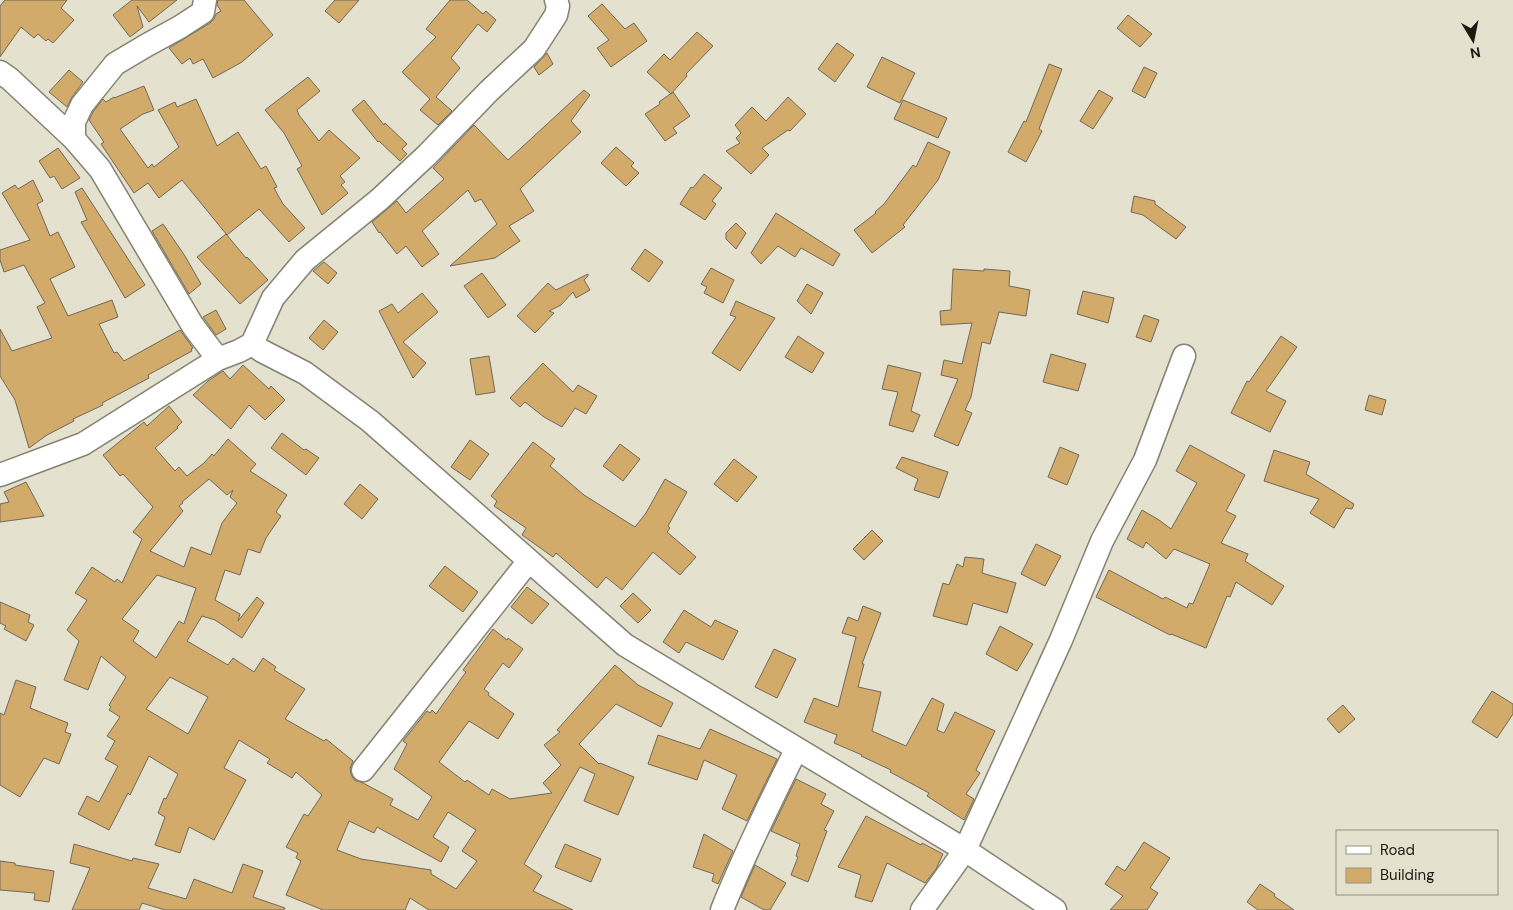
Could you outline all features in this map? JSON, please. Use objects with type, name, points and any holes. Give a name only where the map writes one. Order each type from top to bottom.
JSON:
[{"type":"street","points":[[74,139],[74,122],[82,106],[116,64],[203,12],[205,0]]},
{"type":"street","points":[[0,475],[83,444],[218,359],[252,344],[273,298],[305,260],[380,199],[534,49],[556,15],[558,6],[556,0]]},
{"type":"street","points":[[0,72],[10,79],[74,139],[100,169],[193,326],[218,359]]},
{"type":"street","points":[[252,344],[305,373],[370,422],[625,646],[965,850],[1055,910]]},
{"type":"street","points":[[922,910],[965,850],[1061,640],[1102,541],[1145,460],[1184,356]]},
{"type":"street","points":[[364,770],[528,562]]},
{"type":"street","points":[[722,910],[761,821],[796,750]]},
{"type":"building","points":[[5,0],[67,0],[61,8],[74,20],[53,43],[48,39],[46,41],[38,34],[34,38],[21,27],[0,57],[0,6]]},
{"type":"building","points":[[132,0],[177,0],[149,22],[137,6],[143,27],[130,37],[113,15]]},
{"type":"building","points":[[218,0],[244,0],[273,35],[242,62],[213,78],[203,59],[193,64],[190,58],[182,64],[169,48],[210,23],[216,14],[221,11],[217,5]]},
{"type":"building","points":[[335,0],[359,0],[339,23],[325,11]]},
{"type":"building","points":[[450,0],[467,0],[483,14],[486,11],[496,20],[487,32],[478,24],[451,58],[460,68],[436,97],[452,111],[438,125],[420,110],[430,99],[402,72],[436,37],[426,29]]},
{"type":"building","points":[[602,4],[625,29],[634,23],[647,41],[611,67],[597,48],[609,40],[588,16]]},
{"type":"building","points":[[1128,15],[1152,34],[1140,47],[1117,28]]},
{"type":"building","points":[[697,32],[713,46],[686,74],[687,76],[671,94],[647,72],[664,54],[670,60]]},
{"type":"building","points":[[837,43],[854,55],[835,82],[818,69]]},
{"type":"building","points":[[547,53],[553,64],[539,75],[534,67]]},
{"type":"building","points":[[882,57],[915,73],[900,103],[867,87]]},
{"type":"building","points":[[1049,64],[1062,69],[1039,129],[1042,131],[1026,162],[1008,152],[1024,121],[1026,122]]},
{"type":"building","points":[[1144,67],[1157,73],[1145,98],[1132,91]]},
{"type":"building","points":[[69,70],[83,82],[67,107],[49,92]]},
{"type":"building","points":[[308,77],[320,91],[297,110],[299,115],[319,141],[329,130],[360,158],[340,176],[345,182],[341,185],[348,193],[322,215],[297,169],[302,166],[284,133],[265,110]]},
{"type":"building","points":[[144,86],[154,110],[143,114],[120,129],[148,168],[152,164],[154,167],[179,147],[158,110],[175,102],[177,107],[196,99],[217,146],[238,132],[261,169],[266,166],[277,187],[274,188],[283,204],[305,228],[289,242],[259,209],[227,235],[182,180],[159,198],[148,183],[134,193],[101,144],[104,142],[89,120],[103,99],[106,102],[114,97]]},
{"type":"building","points":[[584,90],[590,95],[571,121],[581,132],[520,189],[534,211],[509,226],[520,241],[495,258],[450,266],[497,224],[481,199],[475,202],[468,190],[422,231],[439,254],[422,267],[406,246],[397,254],[379,233],[372,222],[397,201],[406,213],[444,179],[433,168],[474,125],[508,160]]},
{"type":"building","points":[[1099,90],[1113,98],[1093,129],[1080,121]]},
{"type":"building","points":[[673,92],[690,116],[673,128],[677,133],[665,141],[645,114]]},
{"type":"building","points":[[788,97],[806,114],[790,131],[788,130],[762,148],[769,155],[751,174],[726,151],[740,143],[736,138],[741,133],[735,125],[752,107],[766,121]]},
{"type":"building","points":[[364,100],[384,125],[385,123],[407,144],[402,149],[407,154],[400,161],[378,142],[352,110]]},
{"type":"building","points":[[903,100],[947,118],[938,138],[894,119]]},
{"type":"building","points":[[928,142],[950,152],[938,180],[903,225],[905,227],[872,253],[854,230],[876,213],[913,165],[916,167]]},
{"type":"building","points":[[616,147],[634,163],[631,166],[639,173],[626,186],[601,163]]},
{"type":"building","points":[[58,148],[80,178],[62,189],[54,176],[50,178],[39,161]]},
{"type":"building","points":[[704,174],[722,188],[712,201],[716,204],[705,220],[680,204],[691,187],[693,188]]},
{"type":"building","points":[[33,180],[43,201],[37,204],[50,236],[58,232],[75,267],[50,279],[68,316],[112,300],[118,317],[99,324],[114,353],[117,352],[124,361],[180,330],[193,348],[191,349],[192,351],[148,375],[149,378],[102,403],[103,405],[73,419],[74,421],[47,435],[29,448],[15,400],[0,376],[0,329],[12,351],[52,338],[37,307],[45,303],[24,265],[4,272],[0,260],[0,250],[30,240],[2,193],[15,185],[18,189]]},
{"type":"building","points":[[82,188],[145,285],[125,298],[81,222],[87,220],[75,192]]},
{"type":"building","points":[[1134,196],[1155,201],[1155,204],[1186,227],[1176,239],[1143,215],[1131,212]]},
{"type":"building","points":[[776,213],[840,254],[833,266],[801,248],[795,257],[778,246],[761,264],[751,253]]},
{"type":"building","points":[[736,223],[746,233],[736,249],[726,239],[726,233]]},
{"type":"building","points":[[163,224],[201,284],[189,294],[152,231]]},
{"type":"building","points":[[226,234],[268,280],[240,304],[197,257]]},
{"type":"building","points":[[645,249],[663,262],[649,282],[631,269]]},
{"type":"building","points":[[324,262],[337,273],[328,284],[313,271]]},
{"type":"building","points":[[711,268],[734,280],[723,303],[704,293],[707,287],[701,284]]},
{"type":"building","points":[[953,269],[1010,271],[1009,286],[1030,290],[1026,316],[999,312],[990,344],[982,342],[971,397],[965,410],[972,413],[958,446],[934,436],[958,379],[941,375],[944,360],[962,364],[972,323],[941,325],[940,311],[951,310]]},
{"type":"building","points":[[482,273],[506,305],[488,318],[464,286]]},
{"type":"building","points":[[588,274],[584,280],[590,290],[576,298],[573,292],[561,305],[549,311],[554,313],[535,333],[517,316],[548,283],[556,290]]},
{"type":"building","points":[[807,284],[823,293],[811,314],[797,301]]},
{"type":"building","points":[[1083,291],[1114,298],[1108,323],[1077,314]]},
{"type":"building","points":[[422,293],[438,312],[403,342],[426,363],[413,378],[379,311],[392,304],[398,313]]},
{"type":"building","points":[[736,301],[775,318],[740,371],[712,353],[736,317],[730,315]]},
{"type":"building","points":[[216,310],[226,329],[216,335],[203,317]]},
{"type":"building","points":[[1144,315],[1159,320],[1151,342],[1136,337]]},
{"type":"building","points":[[324,320],[338,332],[323,350],[309,338]]},
{"type":"building","points":[[798,336],[824,353],[812,373],[785,357]]},
{"type":"building","points":[[1281,336],[1297,347],[1266,391],[1286,401],[1270,432],[1231,413],[1247,381],[1249,382]]},
{"type":"building","points":[[1051,354],[1086,364],[1078,391],[1043,382]]},
{"type":"building","points":[[489,356],[495,392],[476,395],[470,359]]},
{"type":"building","points":[[543,363],[573,392],[578,385],[597,396],[586,414],[575,408],[562,427],[544,417],[525,402],[520,407],[510,398]]},
{"type":"building","points":[[243,365],[269,389],[271,386],[285,400],[265,420],[249,405],[231,429],[193,395],[208,381],[223,371],[230,379]]},
{"type":"building","points":[[888,365],[921,373],[911,411],[920,415],[913,432],[889,425],[898,392],[882,389]]},
{"type":"building","points":[[1369,395],[1386,400],[1382,415],[1365,410]]},
{"type":"building","points":[[169,406],[182,422],[178,428],[155,448],[175,471],[179,467],[187,476],[212,454],[214,456],[228,439],[256,464],[250,471],[287,495],[276,512],[281,516],[266,538],[260,553],[248,549],[240,575],[225,570],[215,600],[240,614],[238,621],[257,597],[264,603],[242,638],[215,620],[202,616],[187,641],[228,665],[233,658],[254,672],[263,658],[276,667],[274,670],[305,689],[285,719],[324,741],[326,739],[353,761],[350,769],[354,780],[393,799],[390,805],[418,820],[432,797],[394,769],[407,744],[403,741],[427,711],[430,713],[432,710],[436,714],[466,672],[463,670],[493,629],[523,649],[509,668],[503,663],[484,689],[489,693],[488,695],[514,714],[498,739],[469,721],[439,762],[465,782],[467,780],[489,795],[492,789],[510,799],[552,793],[543,783],[561,765],[544,745],[560,732],[557,730],[615,665],[638,685],[673,703],[661,727],[616,704],[579,744],[599,764],[634,777],[618,815],[584,801],[595,774],[580,767],[524,864],[542,876],[533,891],[573,910],[429,910],[410,898],[405,910],[323,910],[286,895],[301,861],[296,858],[298,853],[286,847],[304,814],[308,816],[322,795],[296,772],[292,778],[267,763],[270,759],[239,740],[224,768],[246,780],[214,840],[189,827],[180,853],[155,845],[165,817],[158,813],[164,798],[166,799],[178,774],[149,756],[130,795],[128,793],[109,830],[78,814],[87,796],[99,802],[118,766],[105,759],[115,741],[107,736],[120,717],[109,710],[111,707],[109,705],[126,677],[101,656],[88,690],[64,680],[79,641],[67,630],[87,600],[75,593],[92,567],[115,582],[117,579],[122,583],[142,539],[133,532],[153,507],[123,474],[120,476],[103,455],[144,422],[147,426]],"holes":[[[209,479],[227,495],[233,490],[230,497],[237,503],[222,523],[211,555],[191,547],[184,567],[150,551],[183,511],[179,506]],[[157,575],[196,588],[184,624],[179,621],[156,658],[133,641],[139,631],[122,619]],[[170,677],[208,697],[188,734],[146,709]],[[448,812],[476,830],[462,851],[477,861],[456,889],[431,874],[431,870],[361,859],[337,850],[349,821],[374,833],[377,827],[441,862],[449,847],[433,837]]]},
{"type":"building","points":[[282,433],[304,450],[306,449],[319,458],[306,475],[271,448]]},
{"type":"building","points":[[470,440],[489,454],[470,480],[451,467]]},
{"type":"building","points":[[533,442],[555,459],[550,466],[584,495],[635,527],[646,513],[665,479],[687,492],[668,526],[670,528],[667,532],[696,557],[680,575],[653,552],[622,590],[606,577],[597,588],[556,553],[553,557],[522,535],[526,528],[494,506],[497,501],[491,496]]},
{"type":"building","points":[[620,444],[640,459],[623,481],[603,466]]},
{"type":"building","points":[[1190,445],[1245,475],[1226,511],[1236,516],[1221,543],[1248,554],[1245,561],[1284,586],[1272,605],[1236,582],[1230,597],[1227,596],[1206,648],[1170,635],[1096,597],[1109,570],[1163,599],[1165,597],[1187,608],[1189,603],[1193,604],[1210,564],[1174,549],[1166,559],[1146,542],[1143,548],[1127,539],[1142,510],[1171,529],[1197,483],[1176,471]]},
{"type":"building","points":[[1060,447],[1079,455],[1067,485],[1048,477]]},
{"type":"building","points":[[1274,450],[1310,462],[1306,474],[1354,504],[1352,509],[1346,508],[1334,528],[1310,513],[1319,499],[1264,481]]},
{"type":"building","points":[[902,457],[948,472],[939,498],[914,490],[918,479],[896,468]]},
{"type":"building","points":[[734,459],[757,477],[737,502],[714,484]]},
{"type":"building","points":[[26,482],[44,516],[0,522],[0,504],[9,502],[4,492]]},
{"type":"building","points":[[360,484],[378,499],[362,519],[344,504]]},
{"type":"building","points":[[872,530],[883,541],[864,560],[853,549]]},
{"type":"building","points":[[1036,544],[1061,556],[1045,586],[1021,574]]},
{"type":"building","points":[[965,557],[984,559],[982,573],[1016,583],[1007,613],[973,603],[967,625],[933,616],[943,583],[949,585],[957,564],[963,567]]},
{"type":"building","points":[[445,566],[478,592],[463,612],[429,586]]},
{"type":"building","points":[[527,587],[549,604],[532,624],[511,607]]},
{"type":"building","points":[[633,593],[651,610],[638,623],[620,606]]},
{"type":"building","points":[[0,602],[30,615],[28,622],[34,625],[26,641],[4,629],[6,626],[0,623]]},
{"type":"building","points":[[863,606],[881,613],[862,664],[864,664],[858,687],[881,692],[872,731],[906,746],[932,698],[944,704],[937,730],[944,733],[955,712],[995,731],[976,770],[980,773],[966,794],[974,799],[964,820],[927,796],[929,793],[890,772],[891,770],[834,743],[837,735],[804,722],[814,698],[838,707],[856,637],[842,633],[848,617],[858,621]]},
{"type":"building","points":[[684,610],[711,627],[715,620],[738,631],[723,660],[686,642],[679,653],[663,642]]},
{"type":"building","points":[[1000,626],[1033,644],[1017,671],[986,654]]},
{"type":"building","points":[[774,649],[796,659],[777,698],[755,687]]},
{"type":"building","points":[[16,680],[36,687],[30,708],[68,723],[65,732],[71,734],[59,764],[44,758],[20,797],[0,785],[0,713],[4,715]]},
{"type":"building","points":[[1492,691],[1513,704],[1513,714],[1497,738],[1472,722]]},
{"type":"building","points":[[1343,705],[1355,719],[1339,733],[1327,719]]},
{"type":"building","points":[[710,729],[777,759],[747,821],[722,809],[737,775],[704,760],[697,780],[648,764],[658,735],[700,749]]},
{"type":"building","points":[[796,779],[826,794],[821,804],[834,811],[824,830],[827,831],[808,882],[791,875],[798,857],[796,856],[800,844],[771,831]]},
{"type":"building","points":[[866,816],[921,845],[922,843],[943,854],[936,869],[925,883],[887,863],[872,902],[855,897],[861,875],[838,867]]},
{"type":"building","points":[[704,834],[733,851],[718,884],[712,881],[714,874],[693,867]]},
{"type":"building","points":[[1144,842],[1170,858],[1150,888],[1158,893],[1147,910],[1110,910],[1123,896],[1105,884],[1117,866],[1125,871]]},
{"type":"building","points":[[74,844],[132,861],[133,858],[159,864],[148,888],[186,899],[194,879],[232,893],[243,864],[263,871],[253,897],[285,908],[284,910],[165,910],[142,903],[139,910],[72,910],[90,868],[70,863]]},
{"type":"building","points":[[565,844],[601,859],[591,882],[555,867]]},
{"type":"building","points":[[0,861],[54,871],[49,902],[34,900],[35,893],[0,890]]},
{"type":"building","points":[[755,865],[786,883],[770,910],[764,910],[741,897]]},
{"type":"building","points":[[1260,884],[1294,910],[1258,910],[1247,902]]}]
